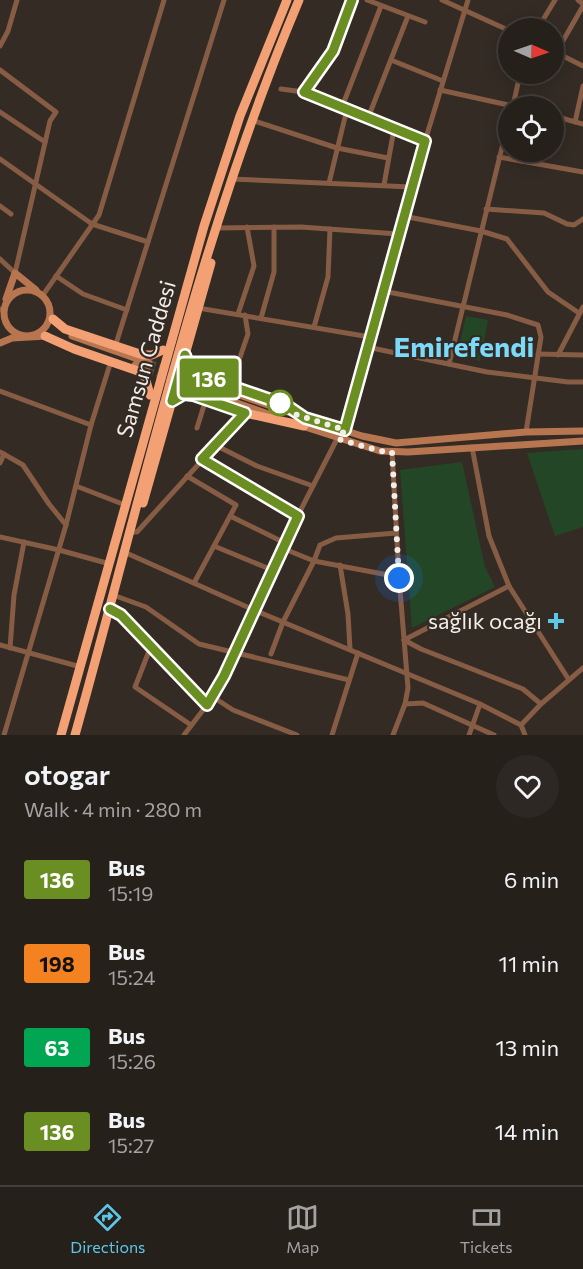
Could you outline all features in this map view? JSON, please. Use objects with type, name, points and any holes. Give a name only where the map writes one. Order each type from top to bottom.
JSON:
[{"type":"highway","name":"Samsun Caddesi","points":[[75,735],[124,552],[123,532],[204,226],[244,106],[287,0]]},
{"type":"highway","name":"Samsun Caddesi","points":[[62,735],[110,564],[123,532],[215,228],[252,120],[299,0]]},
{"type":"highway","points":[[123,532],[120,503],[193,243],[204,226]]},
{"type":"highway","points":[[123,532],[140,513],[218,240],[215,228]]},
{"type":"highway","points":[[53,320],[66,329],[143,355],[152,355],[163,350]]},
{"type":"highway","points":[[45,336],[138,371],[145,378],[150,395]]},
{"type":"highway","points":[[185,355],[190,369],[196,374],[286,405],[304,422]]},
{"type":"highway","points":[[172,401],[184,394],[245,413],[304,422]]},
{"type":"main road","points":[[0,322],[2,308],[15,273],[43,295],[53,320],[64,333],[148,366],[45,336],[12,338],[0,343]]},
{"type":"main road","points":[[43,295],[36,291],[21,290],[8,298],[2,308],[5,321],[14,332],[28,336],[42,330],[50,317],[50,309]]},
{"type":"main road","points":[[184,380],[304,422],[338,439],[380,451],[583,441]]},
{"type":"main road","points":[[304,422],[396,443],[526,432],[583,431]]},
{"type":"street","points":[[0,46],[8,31],[17,0]]},
{"type":"street","points":[[43,295],[99,215],[164,0]]},
{"type":"street","points":[[115,346],[224,0]]},
{"type":"street","points":[[304,92],[333,51],[352,0]]},
{"type":"street","points":[[367,0],[425,22]]},
{"type":"street","points":[[442,0],[498,26]]},
{"type":"street","points":[[184,735],[213,697],[298,516],[338,439],[345,430],[411,187],[463,10],[468,0]]},
{"type":"street","points":[[544,18],[555,0]]},
{"type":"street","points":[[564,37],[583,5],[578,0]]},
{"type":"street","points":[[329,183],[344,109],[381,6]]},
{"type":"street","points":[[368,118],[408,16]]},
{"type":"street","points":[[564,56],[583,66]]},
{"type":"street","points":[[391,60],[443,81]]},
{"type":"street","points":[[0,70],[56,112],[50,121],[15,273]]},
{"type":"street","points":[[575,122],[583,86]]},
{"type":"street","points":[[281,89],[304,92],[425,141]]},
{"type":"street","points":[[440,90],[498,103]]},
{"type":"street","points":[[0,112],[45,142]]},
{"type":"street","points":[[564,119],[583,124]]},
{"type":"street","points":[[252,120],[337,148],[388,158]]},
{"type":"street","points":[[384,185],[394,129]]},
{"type":"street","points":[[0,159],[92,224],[148,242]]},
{"type":"street","points":[[449,364],[498,161]]},
{"type":"street","points":[[527,162],[583,172]]},
{"type":"street","points":[[231,179],[411,187]]},
{"type":"street","points":[[0,206],[11,214]]},
{"type":"street","points":[[486,209],[544,213],[574,225],[583,219]]},
{"type":"street","points":[[403,216],[481,231],[507,239],[548,292],[579,314]]},
{"type":"street","points":[[225,384],[237,366],[248,334],[241,315],[254,266],[247,227]]},
{"type":"street","points":[[215,228],[274,227],[398,234]]},
{"type":"street","points":[[261,318],[274,272],[274,227]]},
{"type":"street","points":[[314,327],[328,277],[330,229]]},
{"type":"street","points":[[0,259],[15,273]]},
{"type":"street","points":[[56,276],[83,294],[127,310]]},
{"type":"street","points":[[383,291],[507,315],[538,325],[541,337],[526,432]]},
{"type":"street","points":[[558,355],[583,307]]},
{"type":"street","points":[[204,309],[370,337]]},
{"type":"street","points":[[367,347],[488,372],[583,382]]},
{"type":"street","points":[[538,354],[583,355]]},
{"type":"street","points":[[4,735],[59,550],[91,424],[111,361]]},
{"type":"street","points":[[0,391],[91,424]]},
{"type":"street","points":[[197,428],[206,399]]},
{"type":"street","points":[[123,532],[136,532],[245,413]]},
{"type":"street","points":[[215,445],[257,466],[313,486]]},
{"type":"street","points":[[472,447],[489,536],[509,586],[569,680]]},
{"type":"street","points":[[392,452],[408,688],[405,704],[393,735]]},
{"type":"street","points":[[0,463],[2,453],[23,465],[66,525]]},
{"type":"street","points":[[202,459],[298,516]]},
{"type":"street","points":[[187,476],[236,505],[194,583]]},
{"type":"street","points":[[76,486],[120,503]]},
{"type":"street","points":[[230,516],[314,561],[399,578]]},
{"type":"street","points":[[271,654],[283,622],[320,545],[336,538],[396,533]]},
{"type":"street","points":[[0,537],[110,564]]},
{"type":"street","points":[[10,648],[14,595],[24,542]]},
{"type":"street","points":[[214,546],[272,570]]},
{"type":"street","points":[[124,552],[254,610],[480,704],[521,725]]},
{"type":"street","points":[[340,565],[348,614],[350,649]]},
{"type":"street","points":[[404,640],[509,586]]},
{"type":"street","points":[[113,594],[146,607],[200,644],[349,680]]},
{"type":"street","points":[[110,609],[121,615],[207,705]]},
{"type":"street","points":[[404,640],[421,649],[523,689],[541,704]]},
{"type":"street","points":[[0,645],[81,667]]},
{"type":"street","points":[[151,646],[135,687],[191,725]]},
{"type":"street","points":[[332,735],[358,653]]},
{"type":"street","points":[[522,734],[521,725],[541,704],[583,668]]},
{"type":"street","points":[[213,697],[233,710],[297,735]]},
{"type":"street","points":[[405,704],[423,703],[494,735]]},
{"type":"street","points":[[469,735],[480,704]]},
{"type":"green space","points":[[466,316],[488,320],[480,361],[457,356]]},
{"type":"green space","points":[[583,449],[583,527],[555,536],[527,453]]},
{"type":"green space","points":[[462,462],[485,567],[495,587],[412,628],[400,470]]},
{"type":"tunnel","points":[[149,363],[169,370]]},
{"type":"tunnel","points":[[147,370],[175,381]]},
{"type":"bus line","name":"136","points":[[110,609],[121,615],[207,705],[224,676],[298,516],[202,459],[245,413],[193,395],[184,394],[172,401],[185,355],[190,369],[196,374],[286,405],[305,418],[345,430],[425,141],[304,92],[333,51],[352,0]]},
{"type":"place","name":"sağlık ocağı","points":[[556,621]]},
{"type":"district","name":"Emirefendi","points":[[464,347]]},
{"type":"route","points":[[280,403],[285,411],[345,430],[338,439],[380,451],[392,452],[399,578]]}]
